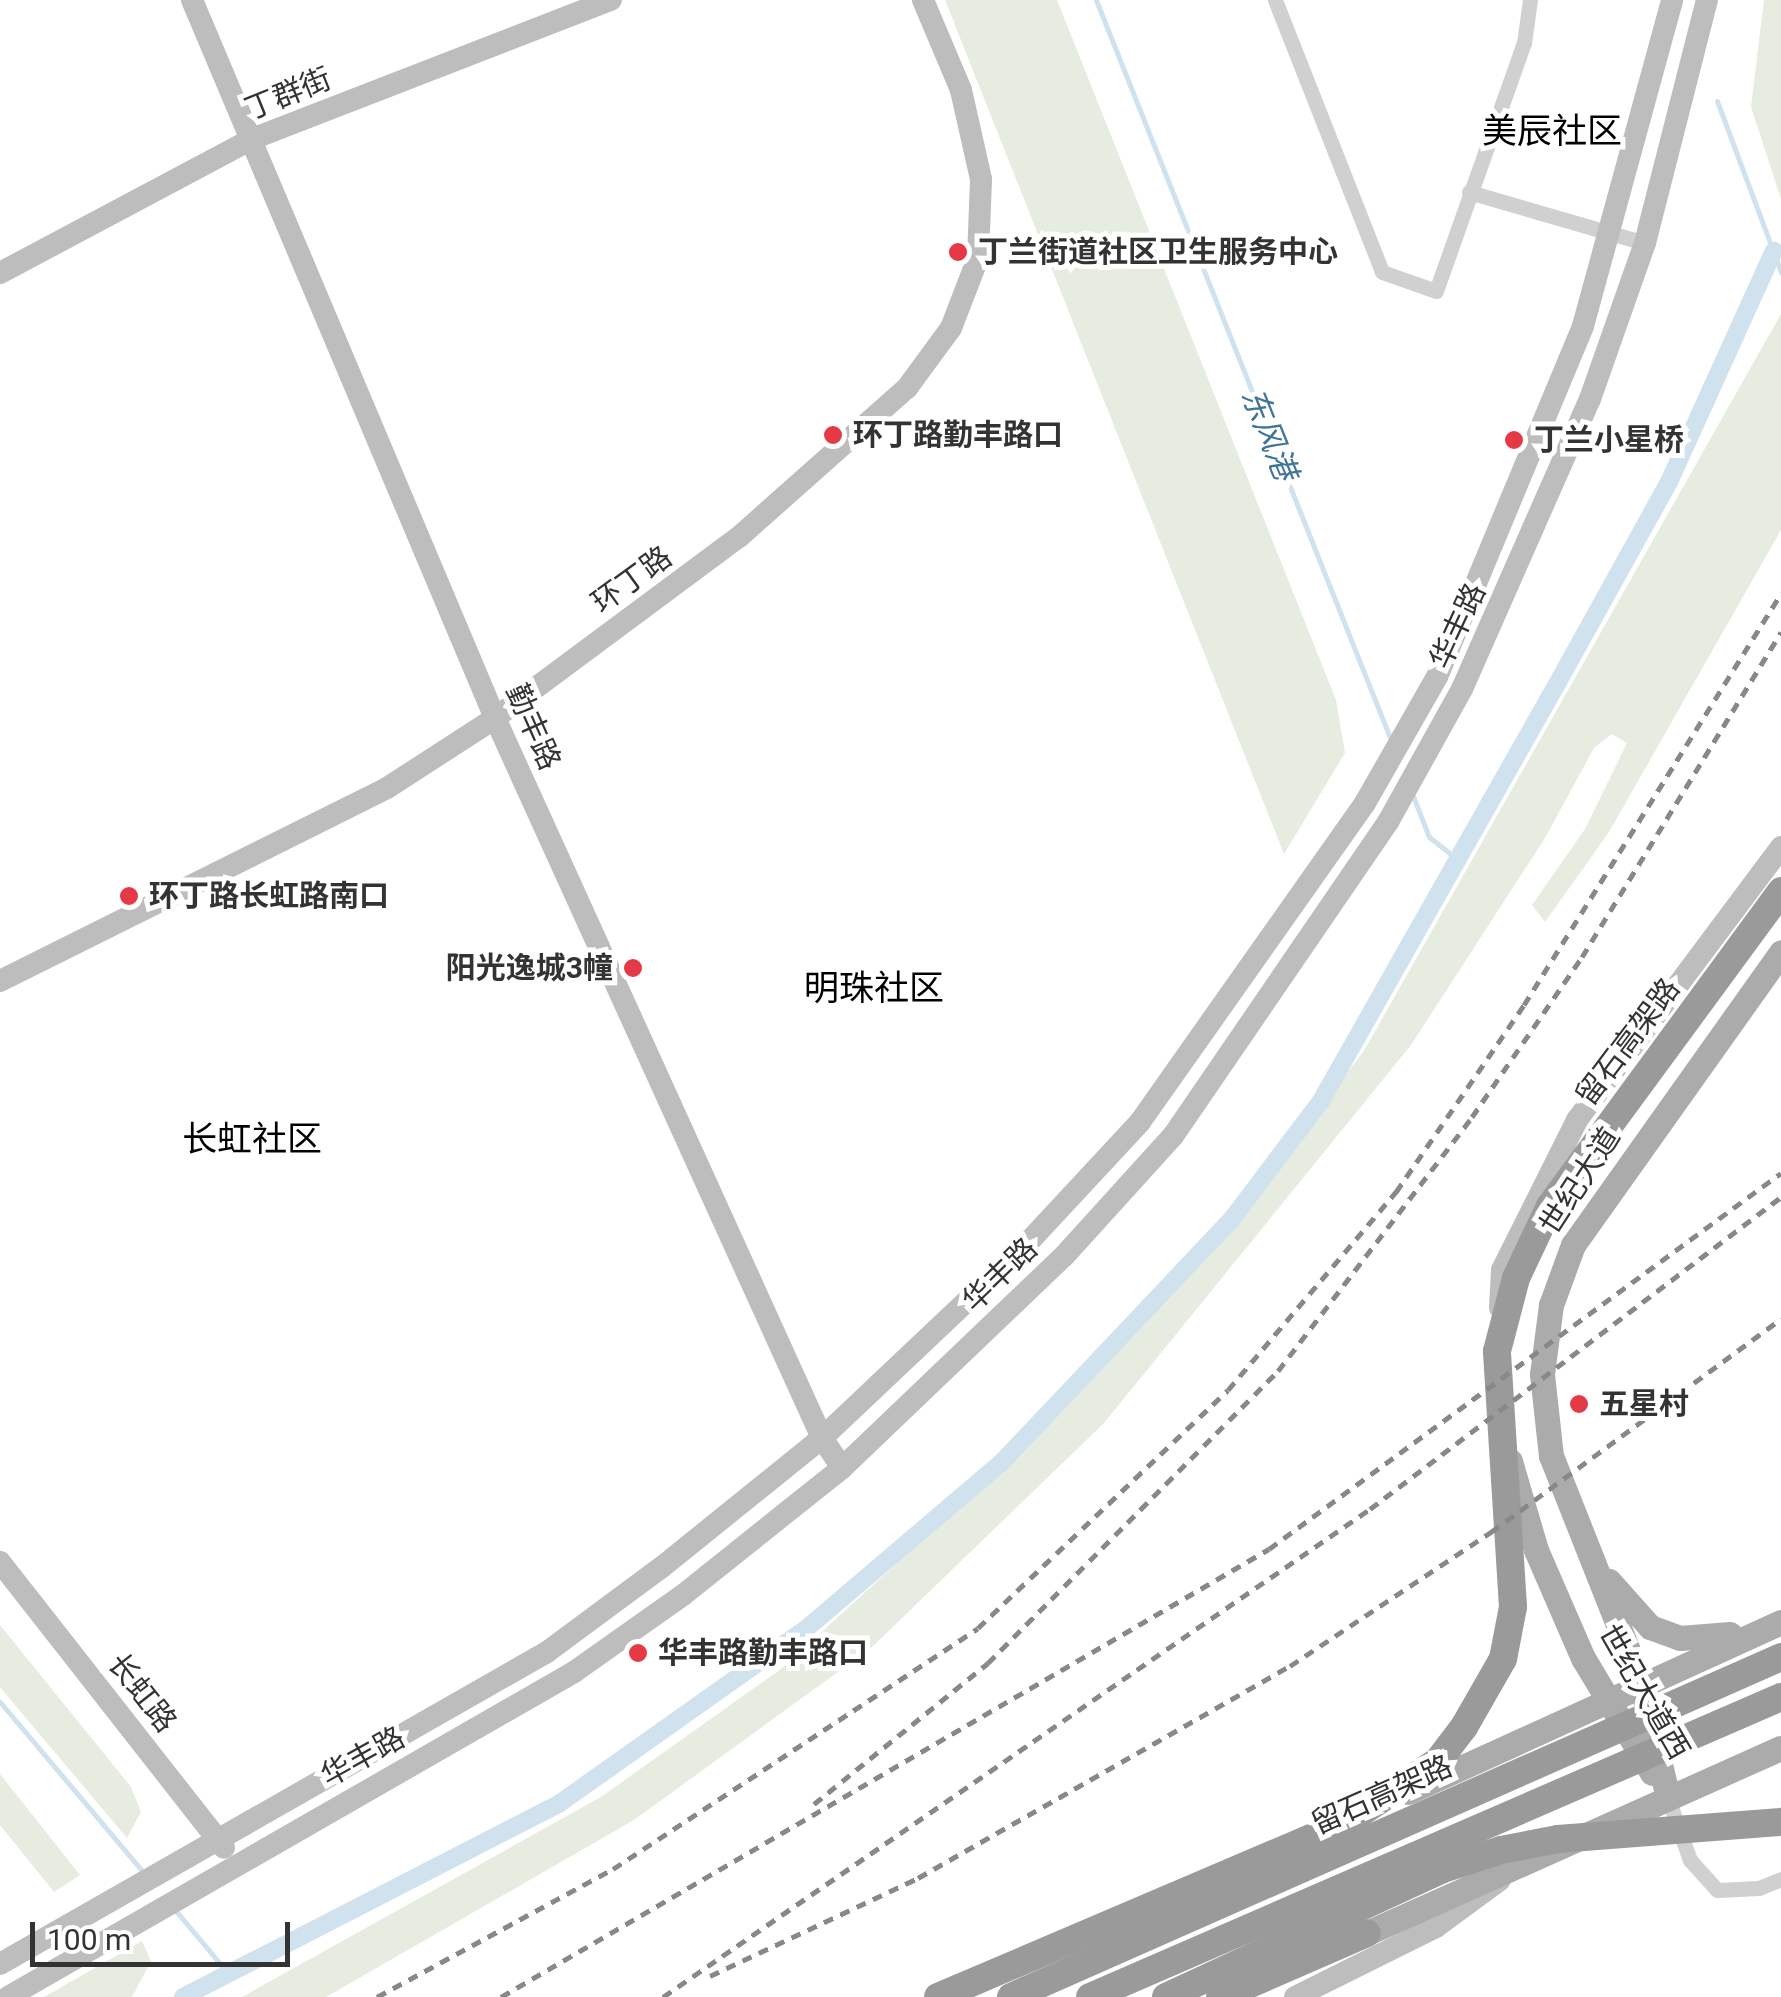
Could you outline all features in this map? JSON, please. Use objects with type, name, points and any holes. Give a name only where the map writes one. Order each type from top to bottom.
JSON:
[{"type":"highway","name":"留石高架路","points":[[938,1997],[1345,1823],[1438,1760],[1504,1659],[1514,1568],[1497,1416],[1497,1351],[1516,1278],[1550,1206],[1781,891]]},
{"type":"highway","name":"留石高架路","points":[[1011,1997],[1781,1657]]},
{"type":"highway","points":[[1090,1997],[1781,1697]]},
{"type":"highway","points":[[1166,1997],[1443,1869],[1502,1850],[1558,1838],[1781,1822]]},
{"type":"highway","points":[[1220,1997],[1366,1933]]},
{"type":"main road","name":"勤丰路","points":[[192,0],[495,718],[822,1438],[842,1468]]},
{"type":"main road","name":"丁群街","points":[[0,272],[252,140],[611,0]]},
{"type":"main road","name":"环丁路","points":[[0,981],[386,788],[495,718],[739,538],[907,388],[951,328],[978,258],[981,179],[961,90],[924,0]]},
{"type":"main road","name":"华丰路","points":[[0,1964],[216,1837],[546,1652],[822,1438],[1023,1248],[1140,1122],[1365,802],[1437,676],[1583,326],[1672,0]]},
{"type":"main road","name":"华丰路","points":[[8,1997],[574,1672],[842,1468],[1064,1256],[1173,1136],[1388,822],[1420,768],[1540,518],[1645,243],[1707,0]]},
{"type":"main road","points":[[1497,1351],[1502,1270],[1577,1120],[1781,848]]},
{"type":"main road","name":"世纪大道","points":[[1580,1540],[1551,1456],[1542,1374],[1551,1305],[1573,1246],[1610,1188],[1781,952]]},
{"type":"main road","name":"世纪大道西","points":[[1497,1416],[1536,1550],[1603,1698],[1668,1798]]},
{"type":"main road","points":[[1580,1540],[1632,1612],[1650,1627],[1680,1638],[1715,1638],[1781,1622]]},
{"type":"main road","name":"世纪大道西","points":[[1580,1540],[1641,1683],[1668,1798]]},
{"type":"main road","name":"长虹路","points":[[0,1562],[235,1864]]},
{"type":"main road","points":[[1345,1823],[1603,1698],[1781,1622]]},
{"type":"main road","points":[[1366,1933],[1781,1748]]},
{"type":"main road","points":[[1295,1997],[1436,1927],[1514,1869]]},
{"type":"street","points":[[1275,0],[1382,272],[1436,290],[1524,44],[1530,0]]},
{"type":"street","points":[[1469,192],[1645,243]]},
{"type":"street","points":[[1668,1798],[1690,1860],[1717,1890],[1759,1888],[1781,1879]]},
{"type":"shaded area","points":[[945,0],[1057,0],[1336,700],[1345,753],[1284,854]]},
{"type":"shaded area","points":[[1764,0],[1781,0],[1781,199],[1751,107]]},
{"type":"shaded area","points":[[1781,314],[1781,530],[1609,832],[1545,922],[1532,905],[1585,829],[1627,743],[1612,734],[1594,748],[1545,838],[1411,1045],[1104,1423],[871,1648],[634,1820],[326,1997],[242,1997],[601,1797],[781,1669],[1007,1463],[1149,1315],[1286,1155],[1365,1049]]},
{"type":"shaded area","points":[[0,1625],[131,1787],[141,1812],[127,1838],[0,1687]]},
{"type":"shaded area","points":[[0,1774],[80,1875],[54,1892],[0,1825]]},
{"type":"shaded area","points":[[142,1941],[151,1961],[132,1997],[44,1997]]},
{"type":"waterway","name":"东风港","points":[[1096,0],[1391,740]]},
{"type":"waterway","points":[[1717,101],[1781,272]]},
{"type":"waterway","points":[[183,1997],[560,1803],[807,1628],[1003,1461],[1232,1219],[1321,1101],[1557,684],[1669,482],[1774,251]]},
{"type":"waterway","name":"东风港","points":[[1413,796],[1429,837],[1455,857]]},
{"type":"waterway","points":[[0,1702],[143,1872]]},
{"type":"waterway","points":[[176,1911],[227,1972]]},
{"type":"railway","points":[[377,1997],[613,1869],[978,1628],[1228,1390],[1396,1192],[1524,1005],[1781,593]]},
{"type":"railway","points":[[814,1804],[988,1663],[1278,1371],[1472,1117],[1582,957],[1781,632]]},
{"type":"railway","points":[[501,1997],[1269,1549],[1781,1173]]},
{"type":"railway","points":[[663,1997],[1370,1509],[1781,1197]]},
{"type":"railway","points":[[710,1976],[918,1878],[1290,1666],[1491,1532],[1781,1319]]},
{"type":"place","name":"丁兰街道社区卫生服务中心","points":[[958,252]]},
{"type":"place","name":"环丁路勤丰路口","points":[[833,435]]},
{"type":"place","name":"丁兰小星桥","points":[[1514,440]]},
{"type":"place","name":"环丁路长虹路南口","points":[[129,896]]},
{"type":"place","name":"阳光逸城3幢","points":[[633,968]]},
{"type":"place","name":"五星村","points":[[1579,1404]]},
{"type":"place","name":"华丰路勤丰路口","points":[[638,1653]]},
{"type":"district","name":"美辰社区","points":[[1552,132]]},
{"type":"district","name":"明珠社区","points":[[874,989]]},
{"type":"district","name":"长虹社区","points":[[252,1140]]}]
